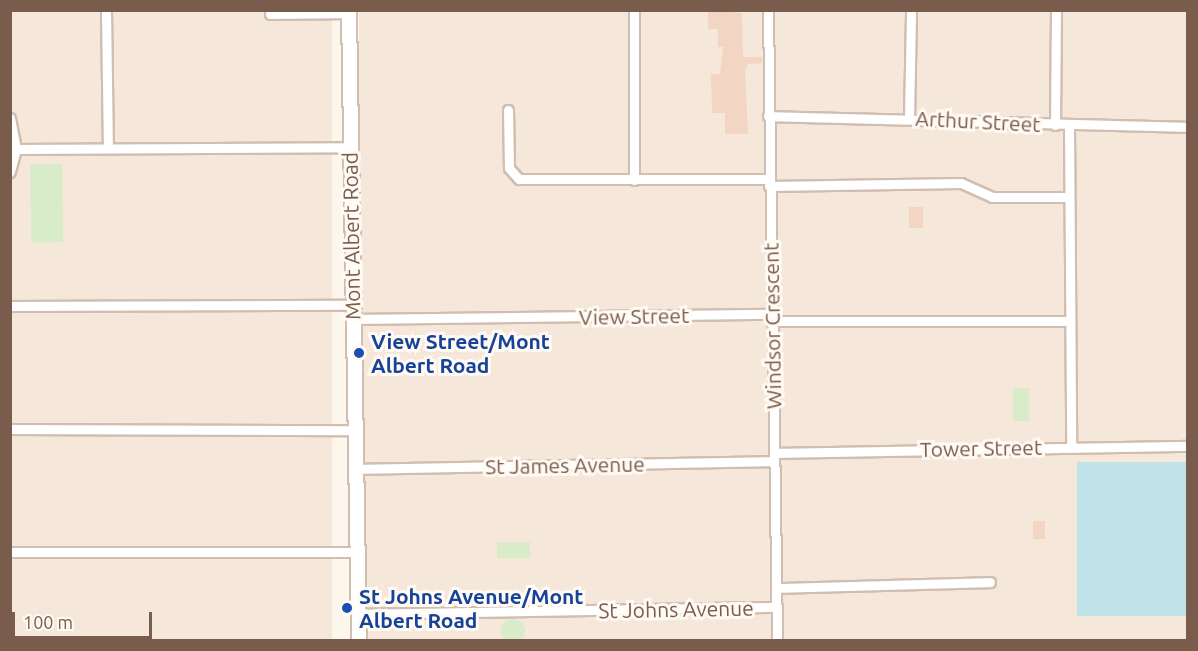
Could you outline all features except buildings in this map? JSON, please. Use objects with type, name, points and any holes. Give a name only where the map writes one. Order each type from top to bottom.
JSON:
[{"type":"main road","name":"Mont Albert Road","points":[[349,12],[359,640]]},
{"type":"street","points":[[106,10],[108,148]]},
{"type":"street","points":[[634,10],[634,180]]},
{"type":"street","name":"Windsor Crescent","points":[[768,10],[777,640]]},
{"type":"street","points":[[909,118],[911,10]]},
{"type":"street","points":[[1055,125],[1056,10]]},
{"type":"street","points":[[270,14],[349,12]]},
{"type":"street","points":[[508,110],[509,168],[519,179],[961,183],[992,197],[1069,197]]},
{"type":"street","name":"Arthur Street","points":[[768,116],[1188,127]]},
{"type":"street","points":[[10,118],[16,149],[10,172]]},
{"type":"street","points":[[1069,125],[1071,446]]},
{"type":"street","points":[[16,149],[350,147]]},
{"type":"street","name":"View Street","points":[[10,306],[1070,321]]},
{"type":"street","points":[[10,429],[355,430]]},
{"type":"street","name":"Tower Street","points":[[774,457],[1071,446],[1188,446]]},
{"type":"street","name":"St James Avenue","points":[[356,469],[774,457]]},
{"type":"street","points":[[10,552],[357,552]]},
{"type":"street","points":[[777,588],[990,582]]},
{"type":"street","name":"St Johns Avenue","points":[[359,614],[777,607]]},
{"type":"shaded area","points":[[10,11],[332,11],[332,640],[10,640]]},
{"type":"shaded area","points":[[359,11],[1187,11],[1187,640],[359,640]]},
{"type":"green space","points":[[62,164],[63,242],[31,243],[30,165]]},
{"type":"green space","points":[[1013,388],[1029,388],[1029,421],[1013,421]]},
{"type":"green space","points":[[497,542],[530,542],[530,558],[497,558]]},
{"type":"green space","points":[[513,619],[522,622],[525,631],[522,640],[513,643],[504,640],[501,631],[504,622]]},
{"type":"water","points":[[1077,462],[1187,462],[1187,616],[1077,616]]},
{"type":"place","name":"View Street/Mont Albert Road","points":[[359,353]]},
{"type":"place","name":"St Johns Avenue/Mont Albert Road","points":[[347,608]]}]
